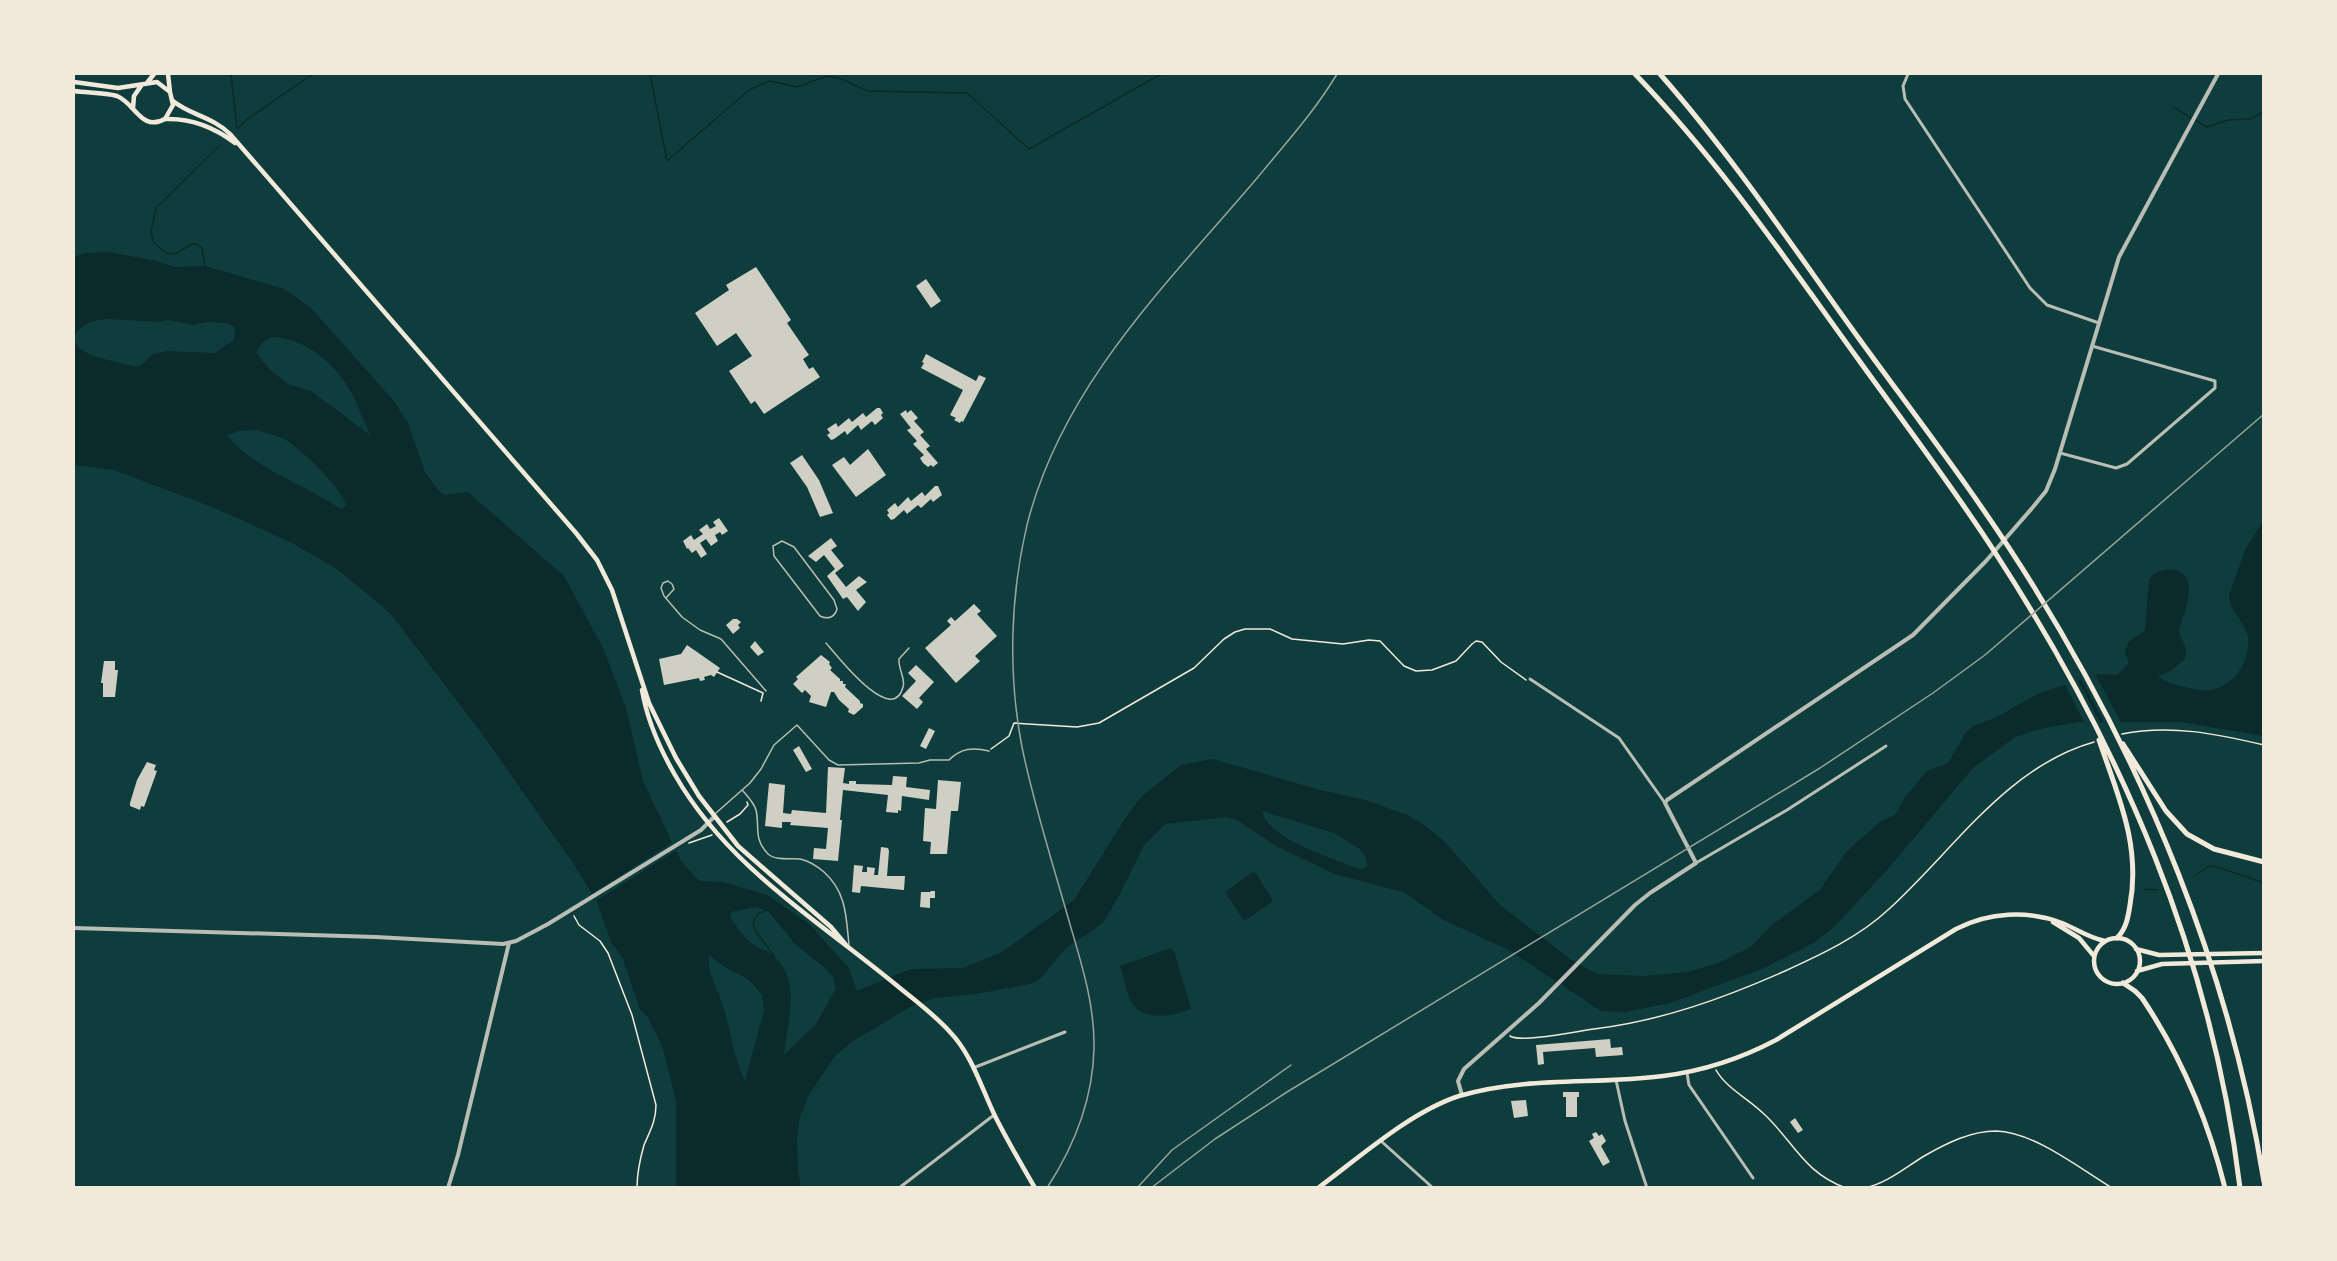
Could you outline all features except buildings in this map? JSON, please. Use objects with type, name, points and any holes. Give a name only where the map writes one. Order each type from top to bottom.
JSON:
[{"type":"highway","points":[[1635,74],[1691,134],[1739,195],[1981,531],[2036,618],[2094,724],[2116,765],[2163,876],[2197,977],[2220,1070],[2240,1188]]},
{"type":"highway","points":[[1660,74],[1733,164],[1990,521],[2061,633],[2132,762],[2166,810],[2187,834],[2214,849],[2264,862]]},
{"type":"highway","points":[[2094,724],[2130,835],[2134,865],[2127,922],[2117,938]]},
{"type":"highway","points":[[2132,762],[2216,981],[2245,1086],[2264,1182]]},
{"type":"highway","points":[[2123,983],[2142,998],[2182,1068],[2207,1126],[2225,1188]]},
{"type":"main road","points":[[133,108],[134,94],[154,74]]},
{"type":"main road","points":[[165,119],[171,112],[173,101],[168,74]]},
{"type":"main road","points":[[74,82],[114,87],[160,83],[170,92]]},
{"type":"main road","points":[[74,91],[114,95],[133,108],[139,117],[147,122],[182,119],[202,125],[228,138],[244,151]]},
{"type":"main road","points":[[173,101],[185,110],[220,125],[589,549],[600,566],[618,604],[649,703],[672,750],[714,817],[749,857],[831,927],[848,946]]},
{"type":"main road","points":[[640,679],[646,711],[662,751],[682,787],[708,824],[764,881],[848,946],[956,1038],[973,1068],[994,1115],[1035,1188]]},
{"type":"main road","points":[[1318,1188],[1425,1111],[1462,1095],[1524,1085],[1616,1080],[1687,1072],[1745,1056],[1776,1040],[1966,924],[1986,917],[2003,914],[2036,916],[2062,923],[2091,938],[2105,941],[2117,938],[2126,940],[2136,949],[2153,955],[2264,953]]},
{"type":"main road","points":[[2036,916],[2074,935],[2094,956]]},
{"type":"main road","points":[[2105,941],[2094,956],[2095,969],[2101,978],[2112,983],[2123,983],[2132,978],[2137,971],[2139,960],[2136,949]]},
{"type":"main road","points":[[2137,971],[2154,965],[2176,963],[2264,961]]},
{"type":"street","points":[[1908,74],[1903,86],[1905,99],[2030,288],[2047,305],[2099,322]]},
{"type":"street","points":[[1665,803],[1901,645],[1925,625],[1986,561],[2041,497],[2050,482],[2060,453],[2122,251],[2218,74]]},
{"type":"street","points":[[2060,453],[2116,468],[2127,464],[2215,388],[2215,381],[2092,346]]},
{"type":"street","points":[[1530,679],[1618,738],[1665,803],[1696,863]]},
{"type":"street","points":[[1462,1095],[1458,1081],[1462,1072],[1507,1034],[1556,987],[1643,898],[1886,746]]},
{"type":"street","points":[[74,928],[334,935],[509,943],[538,930],[683,843],[714,817]]},
{"type":"street","points":[[448,1188],[459,1155],[509,943]]},
{"type":"street","points":[[973,1068],[1065,1032]]},
{"type":"street","points":[[1687,1072],[1689,1085],[1753,1178]]},
{"type":"street","points":[[1616,1080],[1625,1121],[1647,1188]]},
{"type":"street","points":[[899,1188],[994,1115]]},
{"type":"street","points":[[1381,1142],[1433,1188]]},
{"type":"lane","points":[[782,541],[791,544],[834,600],[836,613],[830,617],[820,616],[778,561],[773,552],[773,546],[782,541]]},
{"type":"lane","points":[[666,598],[674,589],[668,581],[663,583],[661,588],[666,598],[691,625],[721,639],[766,691]]},
{"type":"lane","points":[[826,643],[862,683],[885,699],[893,698],[902,690],[904,684],[899,659],[909,648]]},
{"type":"lane","points":[[714,817],[743,790],[761,769],[774,745],[797,725],[829,760],[838,765],[920,764],[930,760],[950,760],[956,753],[965,749],[978,748],[989,751]]},
{"type":"lane","points":[[743,790],[755,808],[757,837],[769,854],[775,858],[799,859],[812,863],[838,887],[844,901],[848,946]]},
{"type":"path","points":[[989,751],[1009,736],[1014,723],[1077,727],[1099,723],[1194,668],[1224,639],[1235,632],[1253,628],[1270,628],[1287,637],[1300,640],[1343,644],[1369,639],[1380,641],[1404,666],[1416,671],[1432,670],[1456,661],[1472,644],[1482,642],[1524,681],[1530,679]]},
{"type":"path","points":[[717,672],[763,693],[761,701]]},
{"type":"path","points":[[2120,735],[2147,731],[2184,730],[2264,745]]},
{"type":"path","points":[[1507,1034],[1516,1039],[1605,1028],[1660,1017],[1722,997],[1825,952],[1861,932],[1889,909],[1983,811],[2014,785],[2058,757],[2099,741]]},
{"type":"path","points":[[726,823],[740,814],[748,805],[743,790]]},
{"type":"path","points":[[683,843],[704,837],[709,838]]},
{"type":"path","points":[[572,913],[579,925],[600,941],[608,953],[632,1015],[656,1105],[656,1118],[644,1147],[637,1175],[638,1188]]},
{"type":"path","points":[[1714,1066],[1723,1080],[1767,1117],[1812,1169],[1823,1178],[1846,1188]]},
{"type":"path","points":[[1865,1188],[1882,1183],[1927,1154],[1958,1139],[1995,1131],[2022,1137],[2046,1148],[2112,1188]]},
{"type":"water","points":[[108,252],[157,261],[175,267],[205,266],[284,289],[311,308],[393,400],[408,423],[425,472],[439,491],[445,495],[468,492],[564,576],[603,648],[626,708],[643,781],[681,861],[699,881],[723,882],[767,895],[808,923],[849,968],[857,991],[911,969],[963,968],[1002,952],[1074,900],[1128,814],[1142,796],[1181,765],[1213,759],[1320,790],[1365,800],[1405,814],[1423,824],[1445,842],[1500,905],[1570,959],[1597,974],[1644,976],[1688,972],[1721,962],[1751,947],[1773,924],[1820,890],[1846,852],[1881,821],[1895,815],[1906,796],[1927,771],[1948,763],[1966,732],[1973,726],[1997,717],[2037,694],[2099,674],[2116,675],[2123,669],[2128,662],[2125,653],[2128,644],[2145,629],[2149,580],[2159,571],[2172,570],[2184,575],[2189,592],[2179,629],[2186,649],[2185,659],[2172,670],[2158,677],[2176,685],[2199,690],[2212,690],[2228,683],[2244,663],[2248,646],[2246,631],[2232,606],[2229,595],[2246,548],[2263,521],[2263,736],[2182,722],[2078,722],[2040,729],[2015,737],[1973,768],[1887,870],[1835,926],[1815,942],[1762,969],[1670,1003],[1625,1012],[1601,1011],[1509,950],[1444,920],[1403,892],[1334,874],[1276,846],[1237,820],[1227,817],[1165,824],[1144,845],[1103,923],[1066,948],[1039,980],[1030,984],[976,994],[935,998],[912,1006],[850,1043],[835,1056],[810,1093],[800,1117],[797,1137],[801,1187],[676,1187],[676,1101],[662,1046],[647,1016],[640,1010],[623,959],[611,942],[597,902],[571,860],[480,731],[390,613],[337,569],[292,543],[217,509],[114,470],[74,465],[74,338],[74,257],[85,253]],"holes":[[[109,319],[158,322],[168,320],[193,325],[208,322],[228,323],[235,328],[234,340],[215,353],[167,351],[153,354],[139,367],[107,360],[83,351],[78,347],[74,338],[84,325]],[[271,337],[287,339],[315,352],[338,373],[348,386],[370,435],[311,391],[288,384],[270,370],[256,353],[261,344]],[[257,430],[284,439],[319,469],[336,488],[346,505],[341,509],[266,467],[239,448],[227,436],[238,431]],[[1262,811],[1334,833],[1360,849],[1366,858],[1367,866],[1362,869],[1353,867],[1315,852],[1287,838],[1267,821]],[[756,907],[768,911],[796,945],[833,977],[836,988],[816,1024],[784,1055],[791,1004],[788,979],[783,967],[775,957],[750,942],[730,917],[731,912]],[[709,955],[723,966],[748,979],[762,995],[764,1010],[745,1081],[710,969]]]},
{"type":"water","points":[[1252,872],[1256,873],[1273,901],[1244,921],[1225,892]]},
{"type":"water","points":[[1171,948],[1174,951],[1191,1009],[1160,1016],[1144,1013],[1132,1003],[1120,966]]},
{"type":"pier","points":[[2094,672],[2123,726],[2106,726],[2080,677]]},
{"type":"pier","points":[[2077,678],[2102,726],[2086,726],[2064,682]]},
{"type":"pier","points":[[675,841],[678,849],[594,902],[590,895]]},
{"type":"waterway","points":[[231,74],[237,128]]},
{"type":"waterway","points":[[237,129],[246,120],[313,74]]},
{"type":"waterway","points":[[650,74],[667,161],[749,90],[770,81],[797,87],[827,76],[842,79],[867,91],[967,93],[1029,149],[1161,74]]},
{"type":"waterway","points":[[2173,107],[2207,127],[2228,120],[2250,119],[2264,112]]},
{"type":"waterway","points":[[205,267],[202,248],[196,244],[175,254],[166,253],[154,243],[151,232],[156,208],[220,145]]},
{"type":"waterway","points":[[2196,875],[2214,866],[2264,883]]},
{"type":"waterway","points":[[2144,889],[2157,890]]},
{"type":"waterway","points":[[768,910],[758,914],[753,923],[756,932],[774,956]]},
{"type":"railway","points":[[1047,1188],[1066,1155],[1081,1121],[1093,1067],[1094,1032],[1086,984],[1032,791],[1017,720],[1013,664],[1014,608],[1027,525],[1043,474],[1065,426],[1092,381],[1122,338],[1299,127],[1337,74]]},
{"type":"railway","points":[[1151,1188],[1215,1139],[1287,1092],[1820,768],[1933,693],[1985,655],[2264,414]]},
{"type":"railway","points":[[1137,1188],[1172,1150],[1291,1065]]}]
